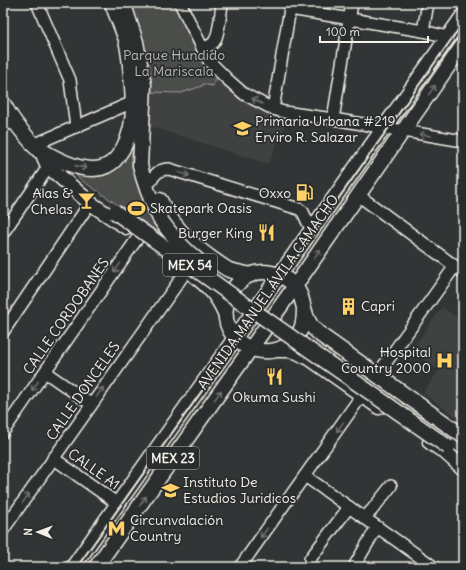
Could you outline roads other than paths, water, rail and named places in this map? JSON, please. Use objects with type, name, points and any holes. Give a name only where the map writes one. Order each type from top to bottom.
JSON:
[{"type":"main road","points":[[33,145],[66,162],[82,167],[96,169],[110,164],[125,145],[131,124],[133,102],[129,56],[126,41],[112,3]]},
{"type":"main road","name":"MEX 54","points":[[122,3],[134,33],[144,85],[140,165],[142,177],[160,219],[170,233],[181,246],[218,276],[454,440],[463,461]]},
{"type":"main road","points":[[130,3],[134,33]]},
{"type":"main road","name":"AVENIDA MANUEL ÁVILA CAMACHO","points":[[73,567],[463,16]]},
{"type":"main road","name":"AVENIDA MANUEL ÁVILA CAMACHO","points":[[96,567],[463,45]]},
{"type":"main road","name":"MEX 54","points":[[3,103],[9,125],[33,145],[46,161],[90,203],[139,236],[205,284],[220,302],[225,313]]},
{"type":"main road","name":"MEX 54","points":[[142,140],[151,181],[166,212],[181,232],[223,267],[251,275]]},
{"type":"main road","name":"MEX 54","points":[[46,161],[258,314],[463,445]]},
{"type":"main road","points":[[212,291],[221,289],[227,285],[230,278],[230,270]]},
{"type":"main road","points":[[454,440],[377,375],[322,336],[310,324],[306,316],[301,296],[295,286],[288,279],[270,272],[260,272],[240,281],[232,290],[227,301],[225,313],[226,322],[230,331],[242,345],[259,352],[288,350],[297,352],[311,359],[445,452],[463,468]]},
{"type":"main road","points":[[278,350],[295,338],[301,329],[304,319],[304,308]]},
{"type":"main road","points":[[321,366],[316,361],[316,351],[318,348],[326,343],[335,345]]},
{"type":"street","points":[[37,3],[70,80],[76,127]]},
{"type":"street","points":[[180,3],[209,61],[244,94],[273,110],[463,141]]},
{"type":"street","points":[[202,48],[212,44],[215,41],[222,3]]},
{"type":"street","points":[[333,119],[352,3]]},
{"type":"street","points":[[423,31],[428,3]]},
{"type":"street","points":[[273,110],[290,6],[448,37]]},
{"type":"street","points":[[33,145],[133,102]]},
{"type":"street","points":[[3,233],[42,176],[46,161]]},
{"type":"street","points":[[151,181],[157,173],[169,169],[299,209],[303,212],[312,229]]},
{"type":"street","points":[[358,195],[459,269],[377,375]]},
{"type":"street","points":[[4,327],[90,203]]},
{"type":"street","name":"CALLE CORDOBANES","points":[[5,426],[139,236]]},
{"type":"street","name":"CALLE DONCELES","points":[[3,530],[187,270]]},
{"type":"street","points":[[44,372],[92,404]]},
{"type":"street","points":[[240,567],[362,395]]},
{"type":"street","name":"CALLE A1","points":[[54,458],[118,504]]},
{"type":"street","points":[[305,476],[434,567]]},
{"type":"street","points":[[365,518],[391,486]]},
{"type":"street","points":[[310,559],[349,507]]},
{"type":"street","points":[[355,565],[377,527]]},
{"type":"railway","points":[[77,567],[463,23]]},
{"type":"place","name":"Primaria Urbana #219 Erviro R. Salazar","points":[[242,129]]},
{"type":"place","name":"Oxxo","points":[[304,193]]},
{"type":"place","name":"Alas & Chelas","points":[[86,201]]},
{"type":"place","name":"Skatepark Oasis","points":[[137,208]]},
{"type":"place","name":"Burger King","points":[[266,233]]},
{"type":"place","name":"Capri","points":[[348,306]]},
{"type":"place","name":"Hospital Country 2000","points":[[444,360]]},
{"type":"place","name":"Okuma Sushi","points":[[274,377]]},
{"type":"place","name":"Instituto De Estudios Juridicos","points":[[170,490]]},
{"type":"place","name":"Circunvalación Country","points":[[117,528]]},
{"type":"park label","name":"Parque Hundido La Mariscala","points":[[174,64]]}]
